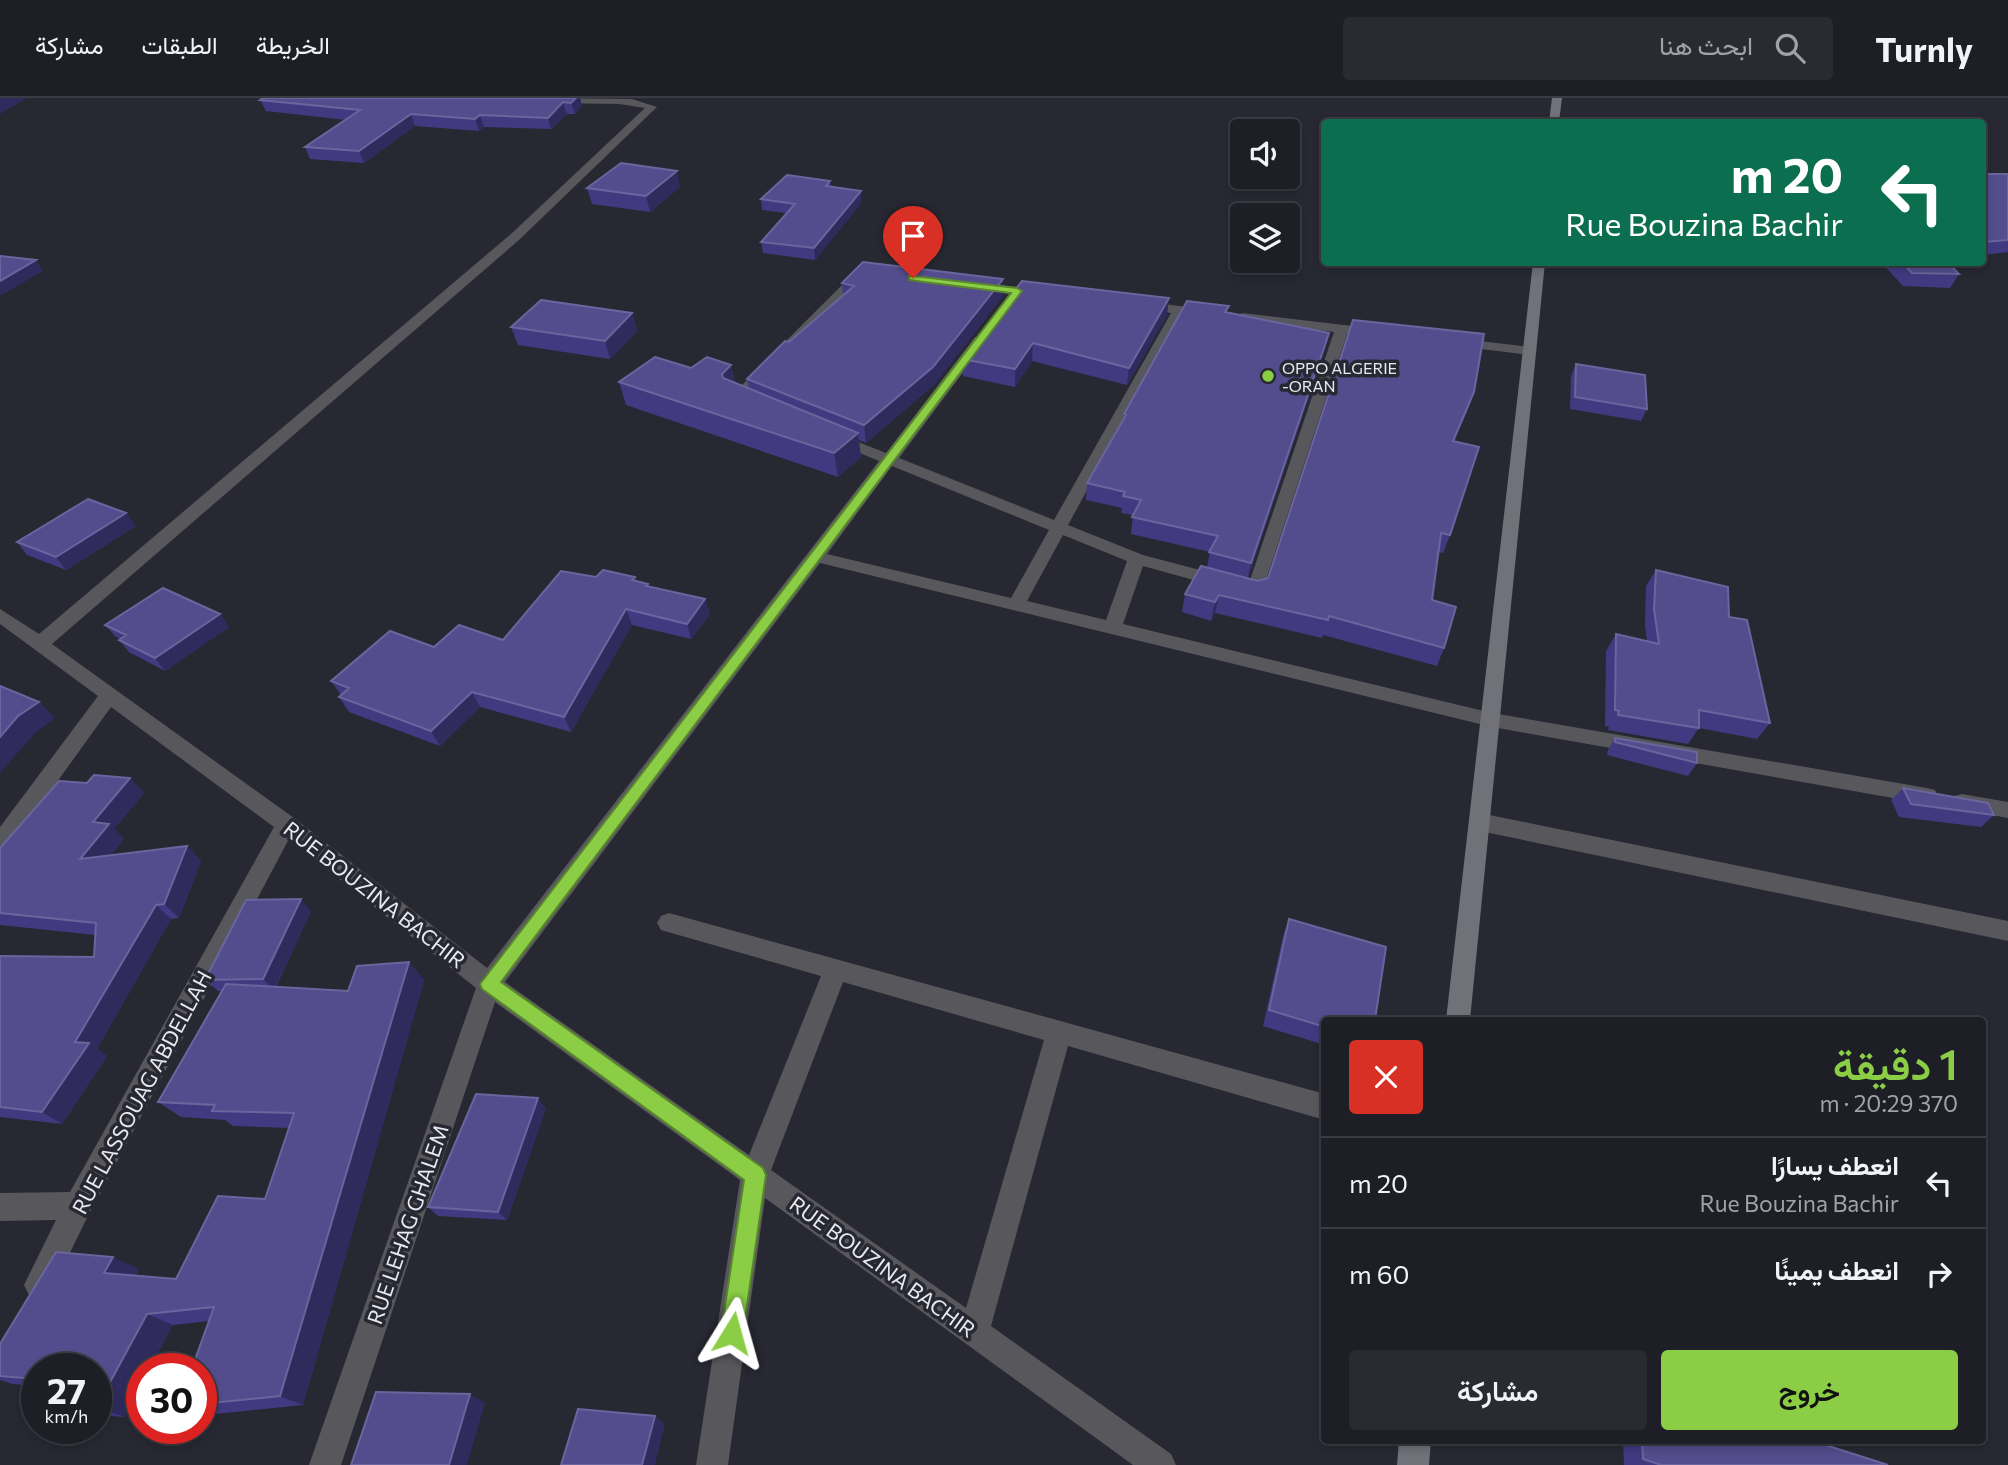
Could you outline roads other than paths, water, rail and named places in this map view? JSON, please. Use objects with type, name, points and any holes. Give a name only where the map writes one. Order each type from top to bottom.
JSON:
[{"type":"main road","points":[[1554,119],[1557,98]]},
{"type":"main road","points":[[1458,1017],[1539,266]]},
{"type":"main road","points":[[1413,1465],[1415,1444]]},
{"type":"street","points":[[40,644],[515,237],[652,107],[652,101],[533,101]]},
{"type":"street","points":[[761,409],[736,399],[860,272],[874,274]]},
{"type":"street","points":[[965,285],[1058,296]]},
{"type":"street","name":"RUE LEHAG GHALEM","points":[[325,1465],[489,984],[1017,291]]},
{"type":"street","points":[[1125,304],[1396,336]]},
{"type":"street","points":[[1016,604],[1179,310]]},
{"type":"street","points":[[824,434],[1137,559],[1255,591],[1342,329]]},
{"type":"street","points":[[1436,340],[1530,351]]},
{"type":"street","points":[[814,556],[1492,720],[2008,810]]},
{"type":"street","points":[[1112,628],[1137,559]]},
{"type":"street","name":"RUE BOUZINA BACHIR","points":[[0,615],[286,824],[489,984],[1160,1465]]},
{"type":"street","points":[[0,844],[110,694]]},
{"type":"street","points":[[1480,822],[2008,931]]},
{"type":"street","name":"RUE LASSOUAG ABDELLAH","points":[[30,1302],[78,1206],[286,824]]},
{"type":"street","points":[[669,923],[1321,1106]]},
{"type":"street","points":[[712,1465],[755,1175],[836,970]]},
{"type":"street","points":[[974,1332],[1059,1032]]},
{"type":"street","points":[[0,1207],[78,1206]]},
{"type":"place","name":"OPPO ALGERIE -ORAN","points":[[1268,376]]}]
